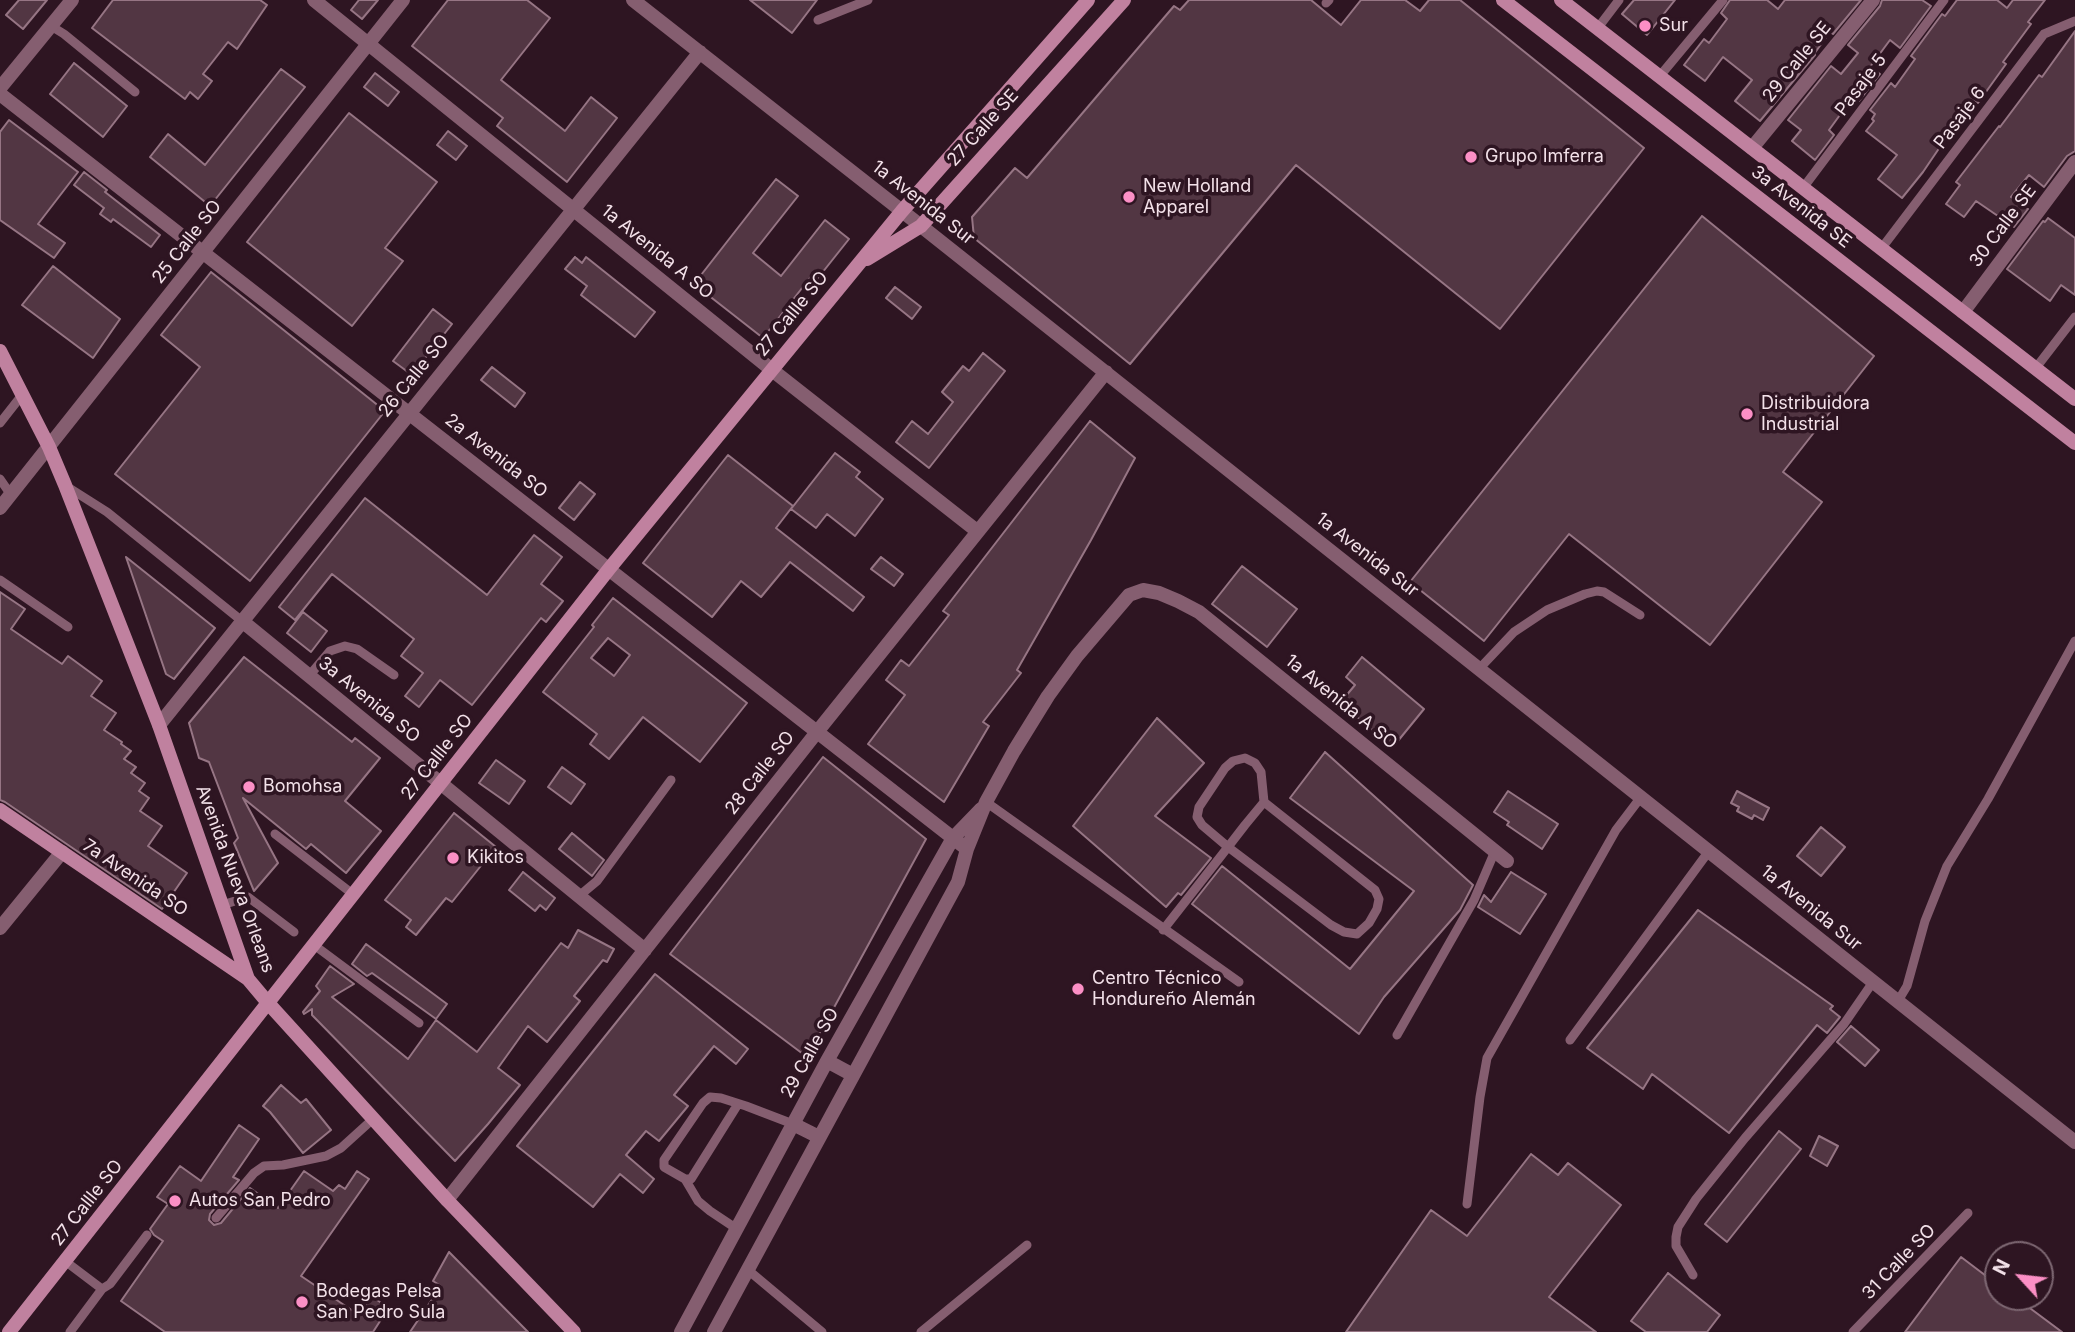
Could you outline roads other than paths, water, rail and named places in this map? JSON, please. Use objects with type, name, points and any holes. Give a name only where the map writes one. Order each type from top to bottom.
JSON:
[{"type":"main road","name":"27 Calle SE","points":[[902,211],[1088,0]]},
{"type":"main road","name":"27 Calle SE","points":[[857,265],[921,226],[1124,0]]},
{"type":"main road","name":"3a Avenida SE","points":[[1503,0],[2075,443]]},
{"type":"main road","name":"3a Avenida SE","points":[[1561,0],[2075,399]]},
{"type":"main road","name":"27 Callle SO","points":[[9,1332],[609,569],[902,211]]},
{"type":"main road","name":"Avenida Nueva Orleans","points":[[0,351],[49,447],[65,485],[159,725],[248,979],[447,1200],[574,1332]]},
{"type":"main road","name":"7a Avenida SO","points":[[0,810],[248,979]]},
{"type":"street","points":[[0,88],[72,0]]},
{"type":"street","name":"1a Avenida A SO","points":[[314,0],[772,370],[977,531]]},
{"type":"street","name":"25 Calle SO","points":[[0,508],[403,0]]},
{"type":"street","name":"1a Avenida Sur","points":[[633,0],[2075,1142]]},
{"type":"street","name":"29 Calle SE","points":[[1752,148],[1873,0]]},
{"type":"street","name":"26 Calle SO","points":[[159,725],[700,52]]},
{"type":"street","name":"2a Avenida SO","points":[[0,94],[967,849]]},
{"type":"street","name":"30 Calle SE","points":[[1963,312],[2075,162]]},
{"type":"street","name":"28 Calle SO","points":[[447,1200],[1106,372]]},
{"type":"street","name":"1a Avenida A SO","points":[[1143,590],[1178,601],[1199,612],[1507,861]]},
{"type":"street","name":"29 Calle SO","points":[[714,1332],[958,882],[967,849],[986,802],[1014,751],[1077,656],[1129,595],[1143,590]]},
{"type":"street","name":"3a Avenida SO","points":[[242,621],[645,950]]},
{"type":"street","name":"29 Calle SO","points":[[681,1332],[827,1060],[953,838],[986,802]]},
{"type":"street","points":[[0,928],[62,852]]},
{"type":"street","points":[[827,1060],[853,1075]]},
{"type":"street","points":[[793,1124],[820,1137]]},
{"type":"lane","points":[[818,20],[868,0]]},
{"type":"lane","points":[[1597,29],[1619,0]]},
{"type":"lane","points":[[1659,77],[1723,0]]},
{"type":"lane","name":"Pasaje 5","points":[[1803,188],[1944,0]]},
{"type":"lane","name":"Pasaje 6","points":[[1881,249],[2044,34],[2075,21]]},
{"type":"lane","points":[[51,26],[135,92]]},
{"type":"lane","points":[[2035,369],[2075,317]]},
{"type":"lane","points":[[0,423],[22,395]]},
{"type":"lane","points":[[0,479],[11,495]]},
{"type":"lane","name":"3a Avenida SO","points":[[65,485],[107,512],[242,621]]},
{"type":"lane","points":[[0,580],[68,627]]},
{"type":"lane","points":[[1479,668],[1514,632],[1547,610],[1585,594],[1604,592],[1640,615]]},
{"type":"lane","points":[[1898,1001],[1908,986],[1925,921],[1947,866],[1988,799],[2075,641]]},
{"type":"lane","points":[[309,676],[330,651],[345,646],[357,649],[394,675]]},
{"type":"lane","points":[[1163,930],[1228,847],[1264,802],[1261,772],[1255,763],[1245,758],[1233,761],[1225,768],[1199,807],[1197,817],[1202,825],[1228,847],[1331,925],[1344,932],[1357,934],[1369,923],[1379,899],[1375,890],[1264,802]]},
{"type":"lane","points":[[579,896],[597,881],[671,780]]},
{"type":"lane","points":[[1467,1204],[1479,1097],[1487,1058],[1616,830],[1641,797]]},
{"type":"lane","points":[[986,802],[1240,982]]},
{"type":"lane","points":[[275,834],[354,895]]},
{"type":"lane","points":[[1397,1035],[1474,900],[1495,851]]},
{"type":"lane","points":[[1570,1040],[1709,851]]},
{"type":"lane","points":[[222,905],[248,897],[294,932]]},
{"type":"lane","points":[[314,945],[419,1023]]},
{"type":"lane","points":[[1693,1275],[1676,1246],[1678,1227],[1696,1199],[1844,1024],[1874,982]]},
{"type":"lane","points":[[737,1229],[698,1201],[685,1179],[664,1167],[664,1160],[703,1103],[710,1097],[793,1124]]},
{"type":"lane","points":[[685,1179],[691,1179],[738,1104]]},
{"type":"lane","points":[[216,1218],[254,1173],[264,1166],[326,1156],[341,1149],[373,1119]]},
{"type":"lane","name":"31 Calle SO","points":[[1853,1332],[1968,1213]]},
{"type":"lane","points":[[70,1332],[148,1235]]},
{"type":"lane","points":[[921,1332],[1027,1245]]},
{"type":"lane","points":[[65,1261],[102,1289]]},
{"type":"lane","points":[[748,1270],[822,1332]]},
{"type":"place","name":"Sur","points":[[1645,26]]},
{"type":"place","name":"Grupo Imferra","points":[[1471,157]]},
{"type":"place","name":"New Holland Apparel","points":[[1129,197]]},
{"type":"place","name":"Distribuidora Industrial","points":[[1747,414]]},
{"type":"place","name":"Bomohsa","points":[[249,787]]},
{"type":"place","name":"Kikitos","points":[[453,858]]},
{"type":"place","name":"Centro Técnico Hondureño Alemán","points":[[1078,989]]},
{"type":"place","name":"Autos San Pedro","points":[[175,1201]]},
{"type":"place","name":"Bodegas Pelsa San Pedro Sula","points":[[302,1302]]}]
